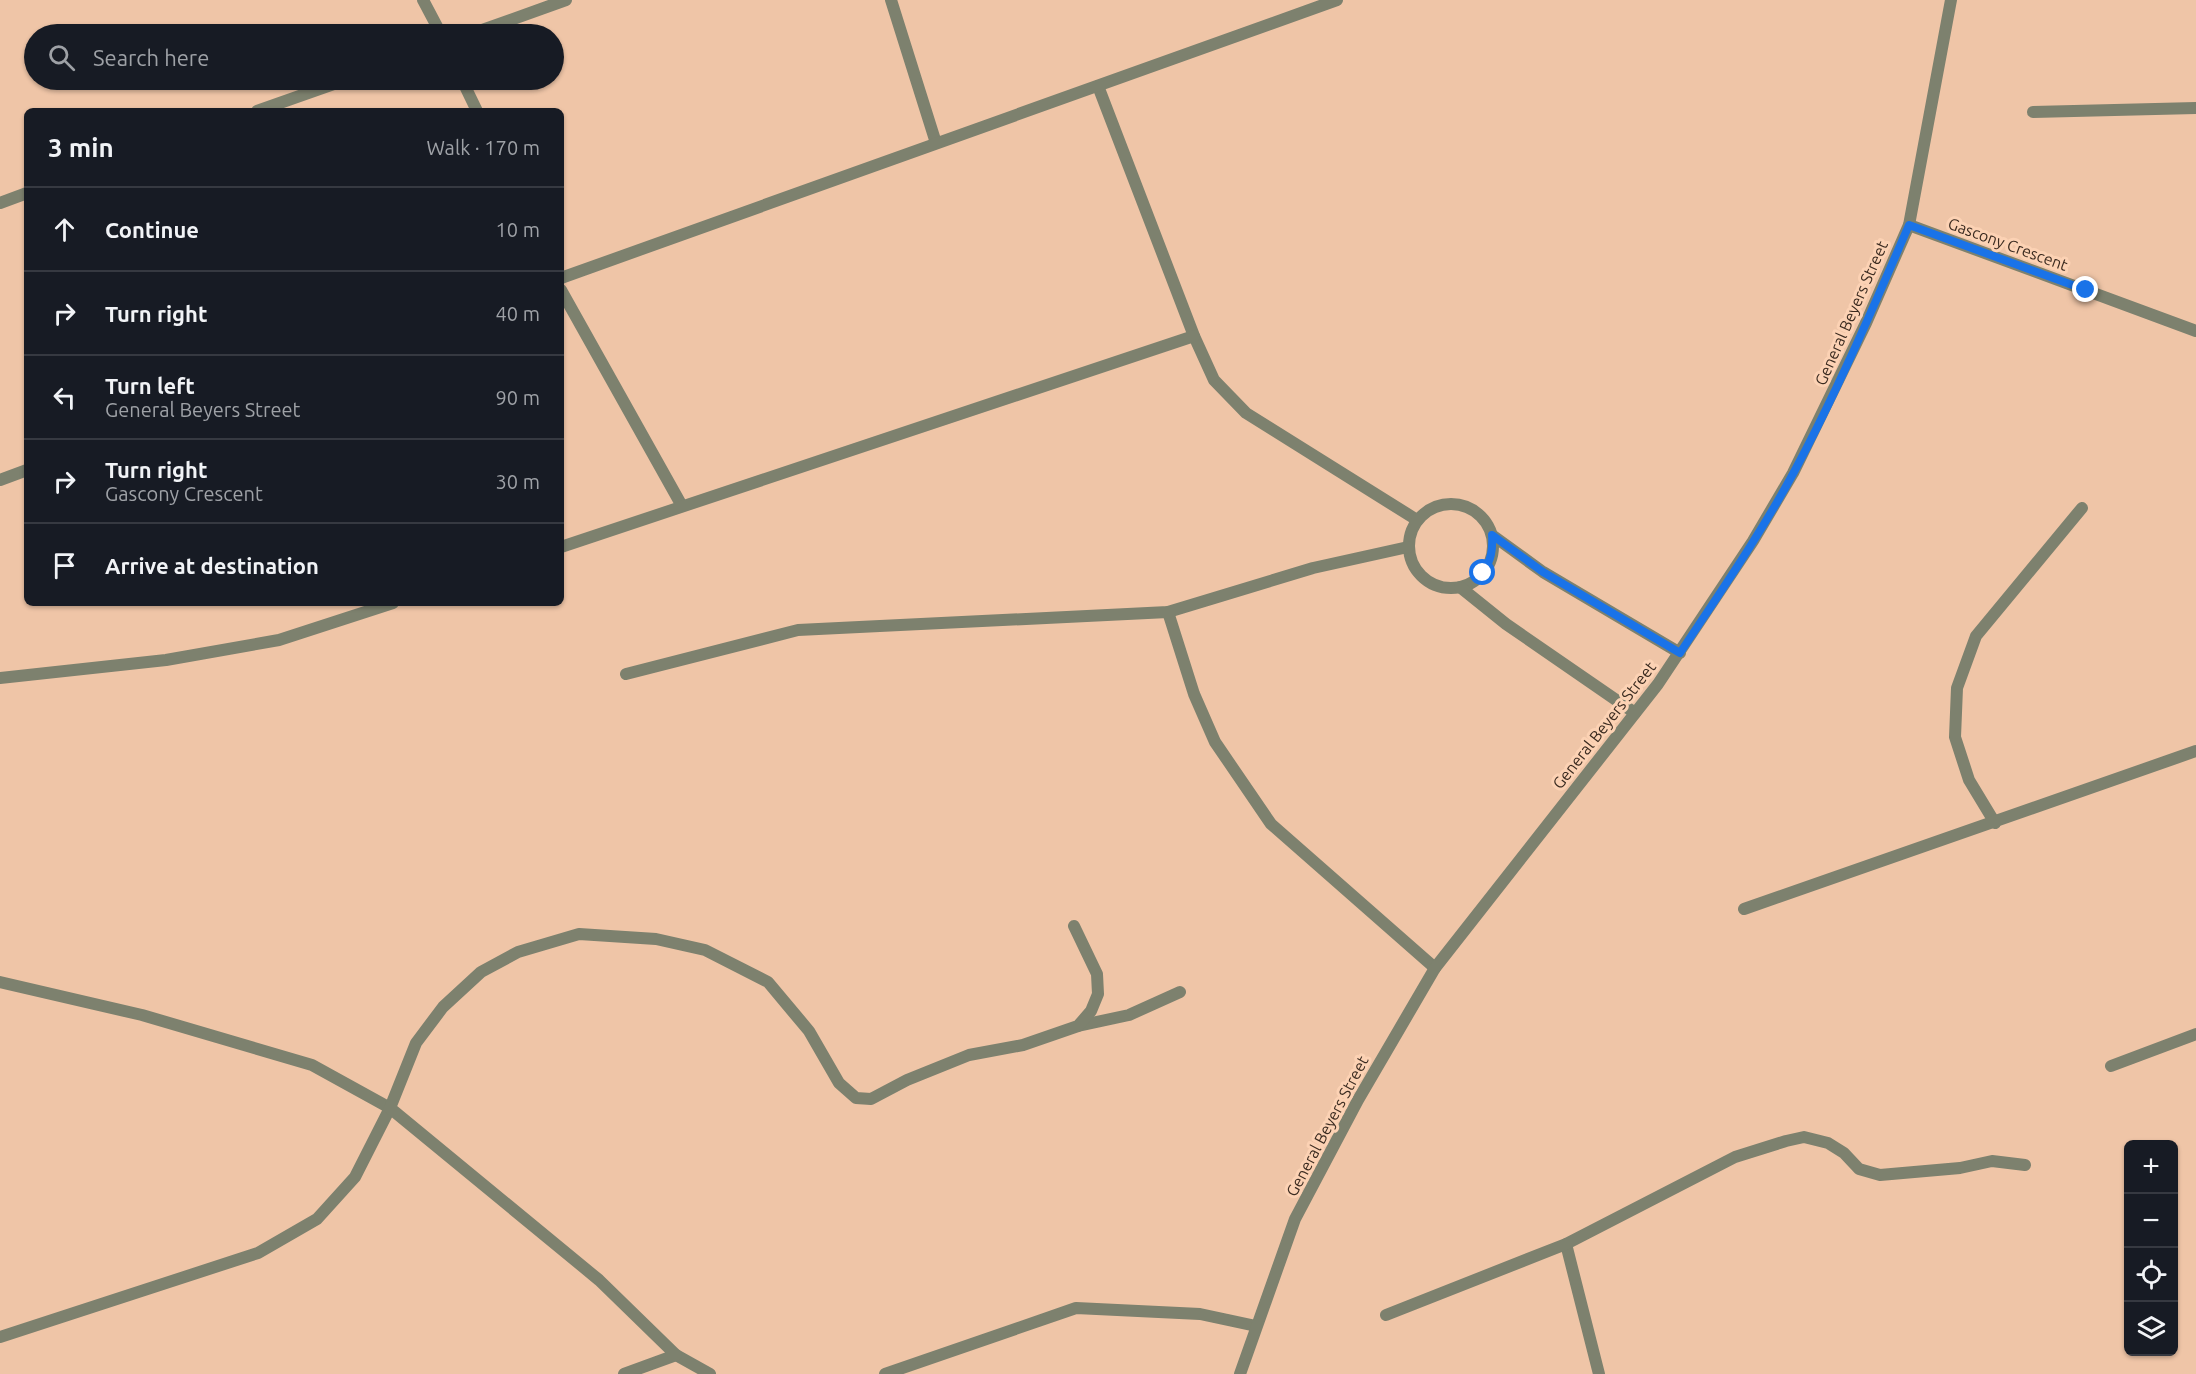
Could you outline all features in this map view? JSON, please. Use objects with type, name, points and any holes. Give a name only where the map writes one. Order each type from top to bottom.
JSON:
[{"type":"street","points":[[423,0],[436,24]]},
{"type":"street","points":[[499,24],[566,0]]},
{"type":"street","points":[[891,0],[936,143]]},
{"type":"street","points":[[564,277],[1337,0]]},
{"type":"street","name":"General Beyers Street","points":[[1240,1374],[1295,1220],[1358,1101],[1435,968],[1658,684],[1753,541],[1793,473],[1866,323],[1909,225],[1951,0]]},
{"type":"street","points":[[1098,86],[1194,336],[1214,380],[1246,413],[1417,520]]},
{"type":"street","points":[[266,108],[317,90]]},
{"type":"street","points":[[467,90],[476,108]]},
{"type":"street","points":[[2033,112],[2196,108]]},
{"type":"street","points":[[0,203],[24,195]]},
{"type":"street","name":"Gascony Crescent","points":[[1909,225],[2196,331]]},
{"type":"street","points":[[564,295],[682,506]]},
{"type":"street","points":[[564,546],[1194,336]]},
{"type":"street","points":[[0,480],[24,471]]},
{"type":"street","points":[[1452,503],[1466,506],[1486,523],[1492,535],[1493,549],[1490,562],[1478,578],[1460,587],[1445,588],[1431,583],[1419,574],[1408,547],[1410,533],[1417,520],[1427,511],[1439,505],[1452,503]]},
{"type":"street","points":[[1995,823],[1969,780],[1955,737],[1957,688],[1977,636],[2082,508]]},
{"type":"street","points":[[1492,535],[1543,572],[1680,653]]},
{"type":"street","points":[[626,674],[798,630],[1168,612],[1313,568],[1408,547]]},
{"type":"street","points":[[1460,587],[1506,624],[1635,712]]},
{"type":"street","points":[[0,678],[166,660],[279,640],[384,606]]},
{"type":"street","points":[[1168,612],[1194,694],[1215,742],[1271,824],[1435,968]]},
{"type":"street","points":[[1744,909],[2196,751]]},
{"type":"street","points":[[1074,926],[1097,974],[1098,994],[1091,1011],[1078,1026]]},
{"type":"street","points":[[0,1337],[258,1252],[317,1219],[355,1177],[390,1108],[416,1043],[443,1006],[481,972],[518,952],[579,934],[656,939],[705,950],[768,982],[809,1031],[839,1083],[856,1098],[871,1099],[907,1080],[969,1055],[1023,1045],[1078,1026],[1129,1015],[1180,992]]},
{"type":"street","points":[[0,982],[142,1015],[312,1065],[390,1108],[599,1280],[676,1355],[710,1374]]},
{"type":"street","points":[[2111,1066],[2196,1034]]},
{"type":"street","points":[[1386,1315],[1566,1244],[1735,1157],[1804,1137],[1828,1143],[1844,1153],[1859,1169],[1880,1175],[1960,1168],[1992,1161],[2025,1166]]},
{"type":"street","points":[[1566,1244],[1599,1374]]},
{"type":"street","points":[[885,1374],[1076,1308],[1200,1314],[1256,1326]]},
{"type":"street","points":[[624,1374],[676,1355]]},
{"type":"route","points":[[1483,573],[1490,562],[1493,549],[1492,535],[1543,572],[1680,653],[1753,541],[1793,473],[1824,414],[1909,225],[2086,290]]}]
